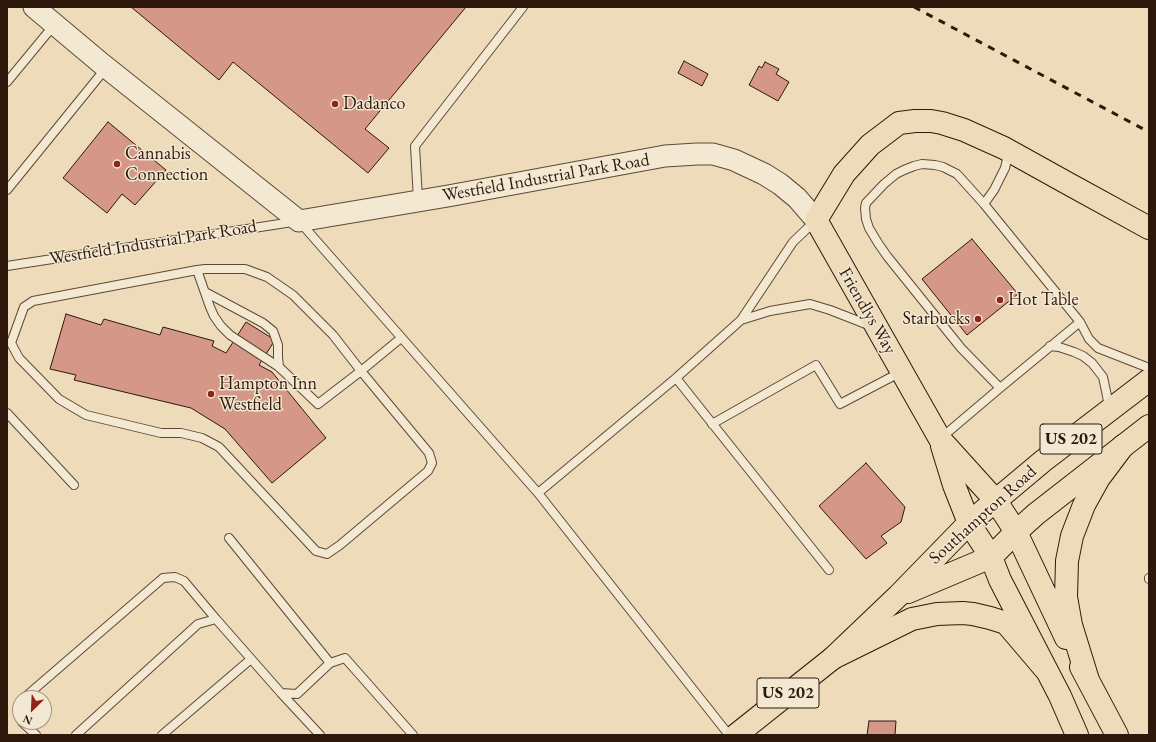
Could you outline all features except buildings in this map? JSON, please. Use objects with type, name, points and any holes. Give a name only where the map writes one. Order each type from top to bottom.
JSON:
[{"type":"main road","points":[[816,220],[844,174],[870,145],[899,123],[931,121],[942,123],[978,135],[1149,228]]},
{"type":"main road","name":"Friendlys Way","points":[[816,220],[940,439],[954,485],[969,523],[991,557],[1000,580],[1046,670]]},
{"type":"main road","name":"Southampton Road","points":[[739,734],[833,658],[898,596],[969,523],[1049,456],[1149,380]]},
{"type":"main road","name":"Southampton Road","points":[[898,596],[991,557],[1036,514],[1149,426]]},
{"type":"main road","name":"Friendlys Way","points":[[940,439],[996,501],[1016,532],[1070,648],[1088,680]]},
{"type":"main road","points":[[1117,735],[1088,680],[1070,618],[1066,597],[1067,561],[1072,536],[1084,505],[1099,478],[1123,446]]},
{"type":"main road","points":[[833,658],[912,619],[937,614],[963,613],[990,618],[1006,623],[1046,670],[1060,696],[1077,735]]},
{"type":"street","name":"Westfield Industrial Park Road","points":[[34,7],[106,68],[299,221],[665,156],[713,154],[734,160],[754,169],[774,180],[786,189]]},
{"type":"street","name":"Friendlys Way","points":[[786,189],[816,220]]},
{"type":"lane","points":[[418,201],[415,146],[523,7]]},
{"type":"lane","points":[[7,82],[54,24]]},
{"type":"lane","points":[[7,190],[106,68]]},
{"type":"lane","points":[[984,204],[994,190],[1005,168],[1009,151]]},
{"type":"lane","points":[[1000,388],[961,348],[887,256],[869,228],[865,208],[869,199],[896,174],[914,166],[922,164],[943,167],[957,174],[984,204],[1080,322],[1089,339],[1098,348],[1149,368]]},
{"type":"lane","points":[[538,493],[676,378],[741,320],[793,242],[816,220]]},
{"type":"lane","points":[[299,221],[538,493],[739,734]]},
{"type":"lane","name":"Westfield Industrial Park Road","points":[[7,266],[299,221]]},
{"type":"lane","points":[[245,269],[267,277],[293,295],[333,335],[361,371],[429,453],[432,463],[428,471],[340,545],[327,554],[316,551],[219,447],[202,438],[181,433],[161,433],[86,415],[59,399],[19,358],[11,344],[24,307],[33,300],[197,270],[245,269]]},
{"type":"lane","points":[[197,270],[210,307],[221,326],[230,335],[279,367],[318,404],[402,338]]},
{"type":"lane","points":[[205,292],[263,323],[273,332],[278,345],[279,367]]},
{"type":"lane","points":[[741,320],[770,311],[810,304],[877,328]]},
{"type":"lane","points":[[940,439],[1080,322]]},
{"type":"lane","points":[[1050,346],[1059,347],[1074,352],[1083,356],[1092,363],[1103,377],[1108,396],[1109,410]]},
{"type":"lane","points":[[712,424],[816,365],[840,404],[902,371]]},
{"type":"lane","points":[[676,378],[829,570]]},
{"type":"lane","points":[[7,413],[74,485]]},
{"type":"lane","points":[[229,538],[330,663]]},
{"type":"lane","points":[[33,690],[163,578],[175,577],[184,581],[281,693],[320,735]]},
{"type":"lane","points":[[76,735],[198,624],[216,619]]},
{"type":"lane","points":[[281,693],[297,694],[330,663],[344,658],[413,735]]},
{"type":"lane","points":[[162,735],[251,659]]},
{"type":"railway","points":[[914,7],[1149,132]]},
{"type":"place","name":"Dadanco","points":[[335,104]]},
{"type":"place","name":"Cannabis Connection","points":[[117,164]]},
{"type":"place","name":"Hot Table","points":[[1000,300]]},
{"type":"place","name":"Starbucks","points":[[978,319]]},
{"type":"place","name":"Hampton Inn Westfield","points":[[211,394]]}]
